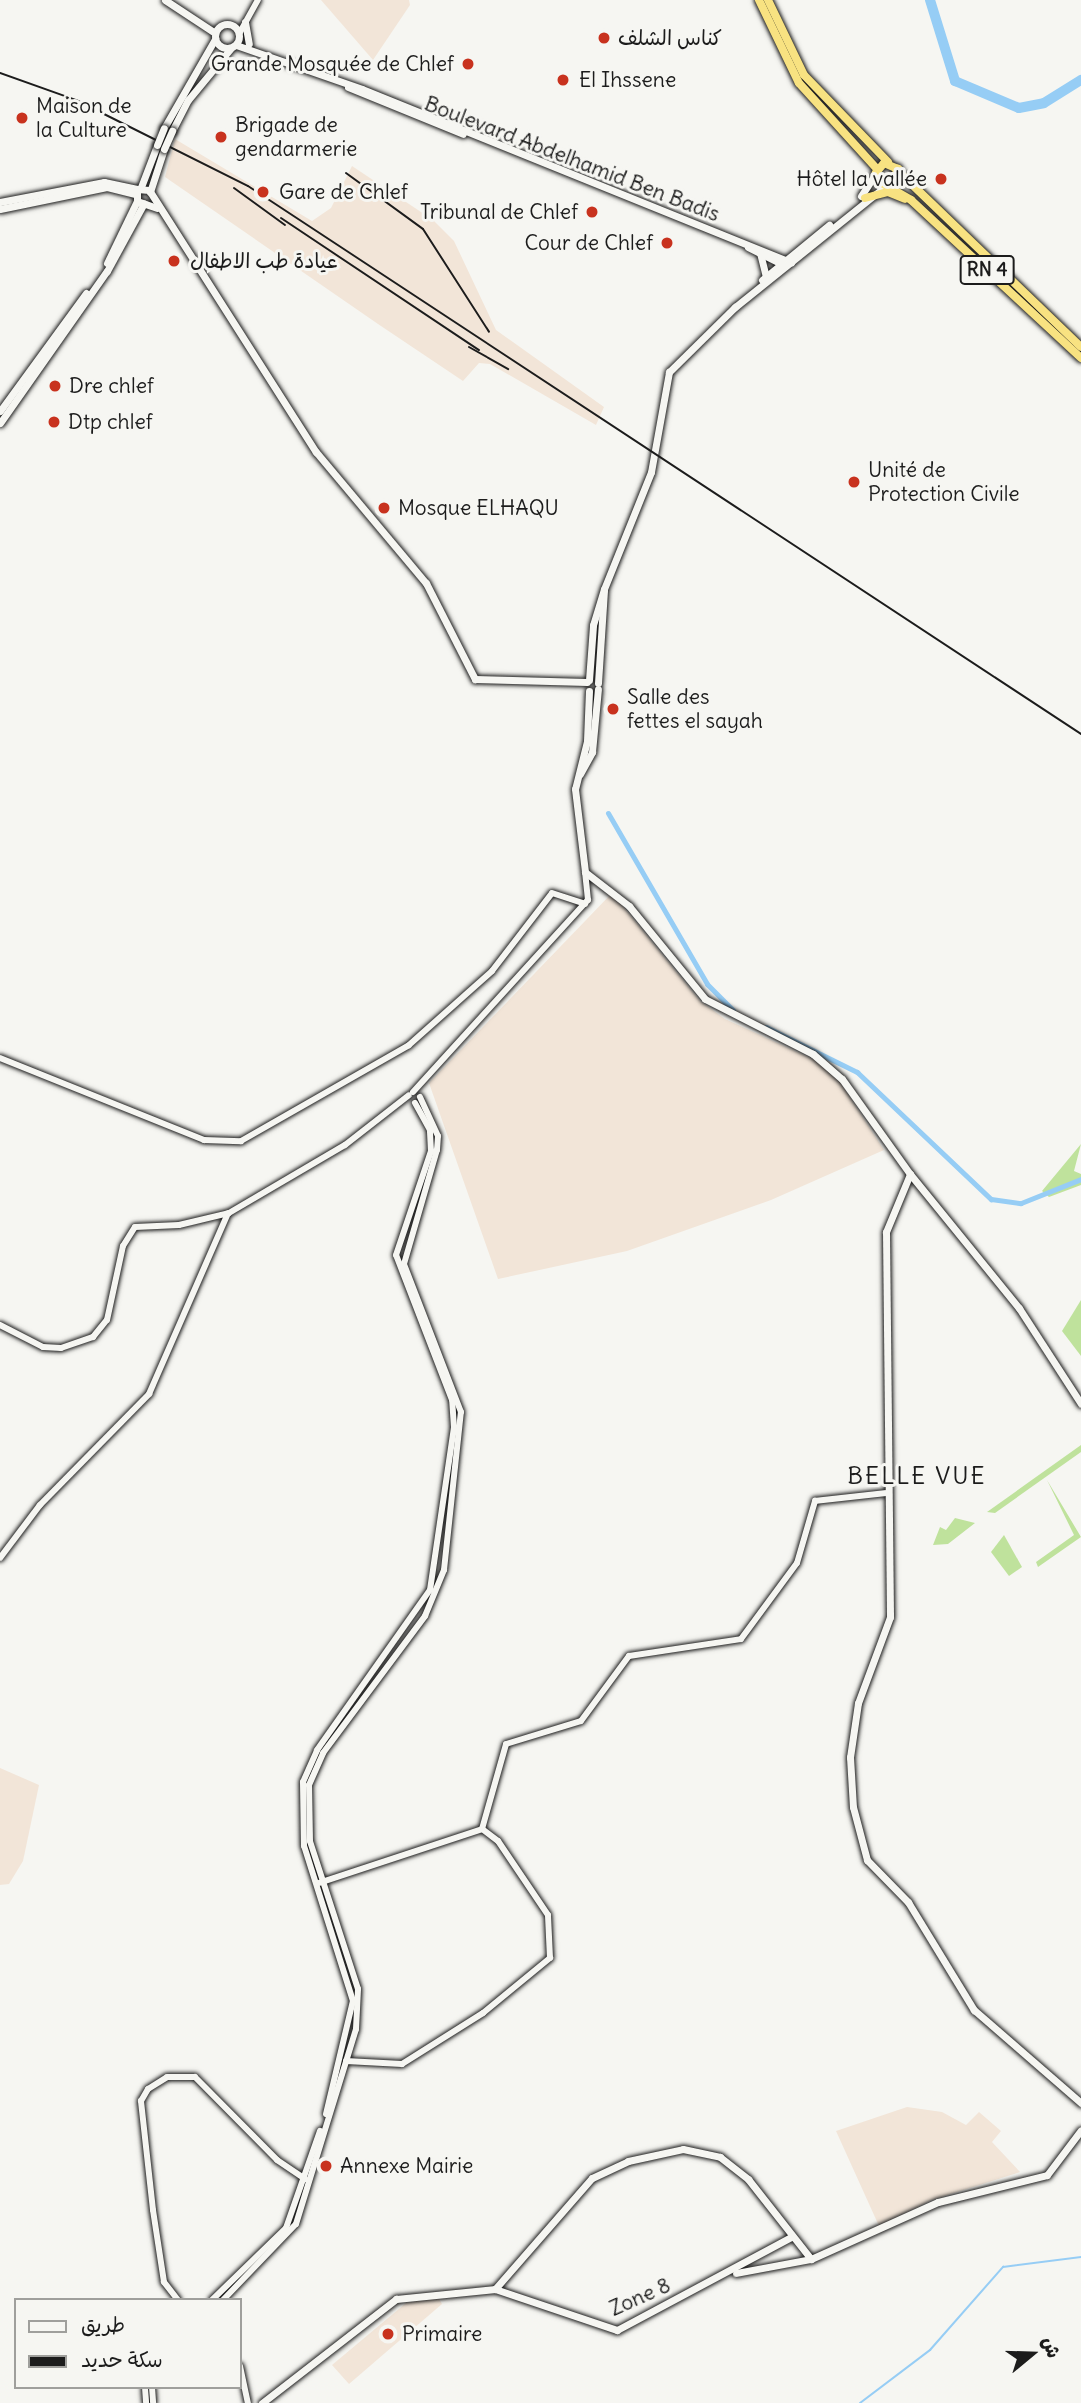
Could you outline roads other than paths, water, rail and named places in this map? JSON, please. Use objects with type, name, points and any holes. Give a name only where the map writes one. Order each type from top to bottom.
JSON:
[{"type":"highway","points":[[759,0],[799,83],[889,185],[899,172],[804,75],[768,0]]},
{"type":"highway","points":[[876,171],[888,162]]},
{"type":"highway","name":"RN 4","points":[[899,172],[1081,348]]},
{"type":"highway","name":"RN 4","points":[[889,185],[920,208],[1081,358]]},
{"type":"highway","points":[[865,198],[888,192],[920,208]]},
{"type":"main road","points":[[165,0],[215,36],[236,41],[191,95],[168,130]]},
{"type":"main road","points":[[245,22],[250,46]]},
{"type":"main road","name":"Boulevard Abdelhamid Ben Badis","points":[[215,36],[229,24],[236,41],[787,262]]},
{"type":"main road","points":[[0,423],[107,271],[143,196],[160,147],[215,36]]},
{"type":"main road","name":"Boulevard Abdelhamid Ben Badis","points":[[345,85],[770,251],[787,262]]},
{"type":"main road","points":[[876,171],[857,200],[787,262],[765,277],[665,382],[653,464],[604,589],[593,625],[587,741],[576,781],[585,873],[629,906],[705,999],[832,1067],[910,1174],[1019,1308],[1081,1404]]},
{"type":"main road","points":[[0,202],[104,182],[143,196],[157,208],[316,452],[426,583],[475,679],[591,686]]},
{"type":"main road","points":[[742,302],[865,198],[889,185]]},
{"type":"main road","points":[[0,209],[107,187],[143,196]]},
{"type":"main road","points":[[0,411],[106,265],[143,196]]},
{"type":"main road","points":[[770,251],[802,247]]},
{"type":"main road","points":[[760,252],[765,277]]},
{"type":"main road","points":[[910,1174],[886,1232],[886,1493],[890,1617],[862,1686],[850,1757],[859,1837],[867,1860],[908,1902],[974,2010],[1081,2103]]},
{"type":"main road","points":[[728,2274],[811,2259],[937,2202],[1047,2175],[1081,2130]]},
{"type":"main road","points":[[262,2403],[396,2299],[495,2289],[592,2178],[671,2150],[699,2150],[735,2168],[811,2259]]},
{"type":"main road","name":"Zone 8","points":[[495,2289],[612,2330],[728,2274],[791,2237]]},
{"type":"street","points":[[236,41],[258,0]]},
{"type":"street","points":[[0,1325],[43,1347],[61,1348],[93,1337],[107,1320],[123,1246],[135,1227],[228,1213],[415,1097],[424,1079],[585,904],[590,894],[585,873]]},
{"type":"street","points":[[0,1058],[204,1140],[241,1141],[409,1045],[492,971],[552,893],[585,904]]},
{"type":"street","points":[[214,2298],[282,2232],[307,2180],[344,2061],[358,1989],[320,1882],[299,1809],[308,1765],[410,1625],[438,1581],[455,1415],[396,1255],[430,1151],[432,1135],[415,1097]]},
{"type":"street","points":[[0,1558],[40,1505],[149,1394],[228,1213]]},
{"type":"street","points":[[482,1829],[506,1744],[581,1721],[629,1656],[741,1639],[797,1563],[817,1499],[886,1493]]},
{"type":"street","points":[[320,1882],[482,1829]]},
{"type":"street","points":[[344,2061],[402,2064],[483,2013],[550,1958],[548,1916],[498,1842],[482,1829]]},
{"type":"street","points":[[225,2298],[293,2228],[334,2085],[344,2061]]},
{"type":"street","points":[[176,2298],[164,2282],[153,2210],[141,2102],[148,2089],[167,2077],[195,2077],[307,2180]]},
{"type":"street","points":[[242,2375],[248,2403]]},
{"type":"waterway","points":[[930,0],[955,81],[1019,108],[1044,103],[1081,80]]},
{"type":"waterway","points":[[608,813],[707,984],[733,1010]]},
{"type":"waterway","points":[[766,1027],[857,1072],[991,1199],[1021,1203],[1081,1179]]},
{"type":"waterway","points":[[860,2403],[930,2350],[1003,2267],[1081,2257]]},
{"type":"railway","points":[[0,73],[76,100],[248,186],[1081,734]]},
{"type":"railway","points":[[346,173],[423,229],[489,332]]},
{"type":"railway","points":[[234,188],[285,225]]},
{"type":"railway","points":[[281,218],[479,350]]},
{"type":"railway","points":[[469,347],[508,369]]},
{"type":"place","name":"كناس الشلف","points":[[604,38]]},
{"type":"place","name":"Grande Mosquée de Chlef","points":[[468,64]]},
{"type":"place","name":"El Ihssene","points":[[563,80]]},
{"type":"place","name":"Maison de la Culture","points":[[22,118]]},
{"type":"place","name":"Brigade de gendarmerie","points":[[221,137]]},
{"type":"place","name":"Hôtel la vallée","points":[[941,179]]},
{"type":"place","name":"Gare de Chlef","points":[[263,192]]},
{"type":"place","name":"Tribunal de Chlef","points":[[592,212]]},
{"type":"place","name":"Cour de Chlef","points":[[667,243]]},
{"type":"place","name":"عيادة طب الاطفال","points":[[174,261]]},
{"type":"place","name":"Dre chlef","points":[[55,386]]},
{"type":"place","name":"Dtp chlef","points":[[54,422]]},
{"type":"place","name":"Unité de Protection Civile","points":[[854,482]]},
{"type":"place","name":"Mosque ELHAQU","points":[[384,508]]},
{"type":"place","name":"Salle des fettes el sayah","points":[[613,709]]},
{"type":"place","name":"Annexe Mairie","points":[[326,2166]]},
{"type":"place","name":"Primaire","points":[[388,2334]]},
{"type":"district","name":"BELLE VUE","points":[[917,1476]]}]
